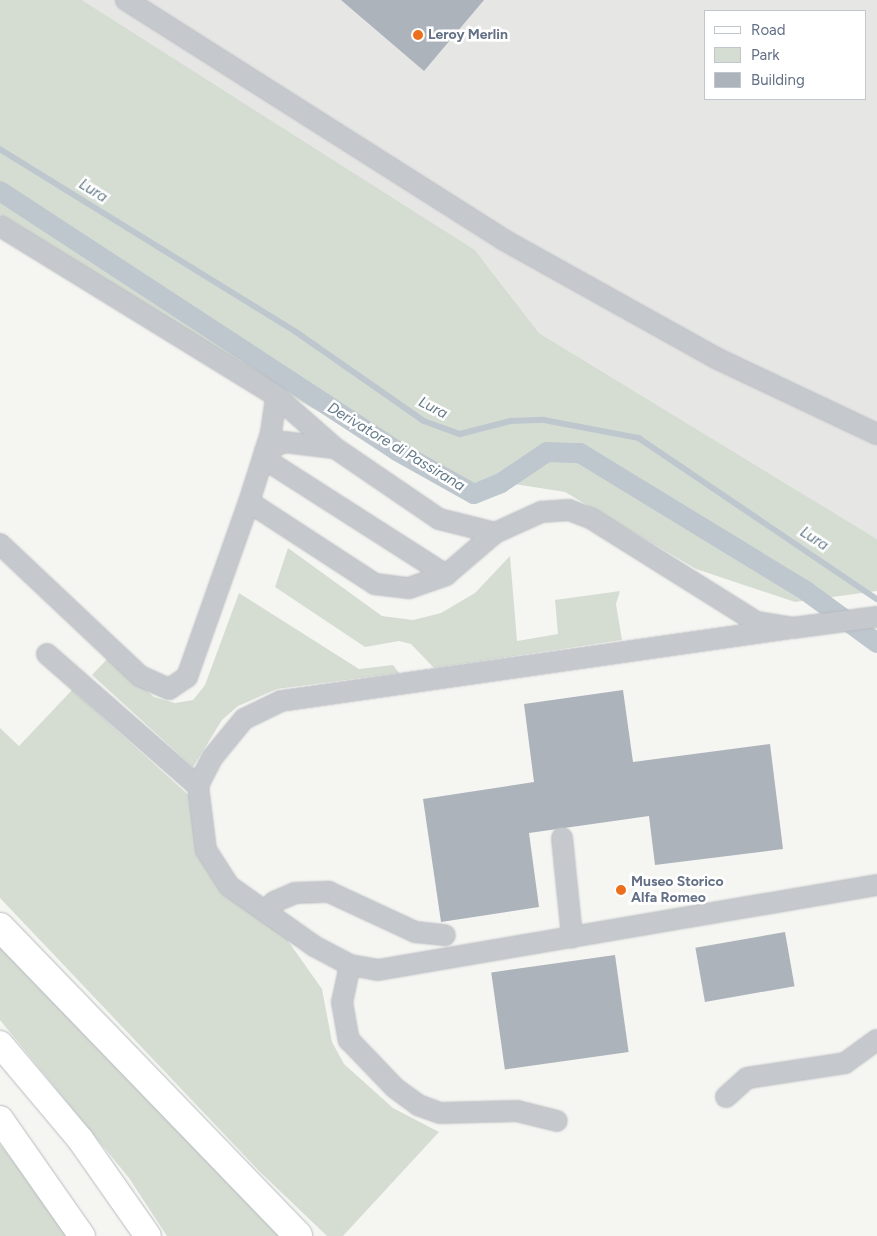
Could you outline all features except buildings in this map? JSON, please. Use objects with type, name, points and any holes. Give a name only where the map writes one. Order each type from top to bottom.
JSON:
[{"type":"highway","points":[[0,927],[298,1236]]},
{"type":"main road","points":[[0,1044],[80,1139],[148,1236]]},
{"type":"main road","points":[[0,1119],[82,1236]]},
{"type":"street","points":[[126,0],[504,240],[718,359],[877,434]]},
{"type":"street","points":[[0,226],[276,396],[334,448],[439,519],[495,533]]},
{"type":"street","points":[[0,544],[140,676],[169,689],[187,677],[249,502],[264,454],[276,396]]},
{"type":"street","points":[[264,454],[284,442],[334,448]]},
{"type":"street","points":[[264,454],[446,575]]},
{"type":"street","points":[[249,502],[375,584],[409,588],[446,575],[495,533],[541,512],[569,510],[592,519],[737,614],[756,622],[792,628]]},
{"type":"street","points":[[877,617],[281,701],[244,719],[212,758],[198,786],[206,850],[229,886],[314,946],[350,965],[378,970],[877,885]]},
{"type":"street","points":[[47,654],[198,786]]},
{"type":"street","points":[[562,838],[572,937]]},
{"type":"street","points":[[266,911],[294,893],[329,892],[415,932],[445,935]]},
{"type":"street","points":[[350,965],[342,1002],[349,1040],[395,1088],[418,1105],[440,1113],[517,1111],[557,1122]]},
{"type":"street","points":[[726,1097],[747,1078],[845,1063],[877,1040]]},
{"type":"shaded area","points":[[82,0],[877,0],[877,539],[539,333],[475,250]]},
{"type":"green space","points":[[0,0],[82,0],[475,250],[539,333],[877,539],[877,591],[795,602],[696,569],[565,492],[501,482],[461,487],[308,406],[0,214]]},
{"type":"green space","points":[[288,548],[382,616],[413,620],[441,613],[475,593],[510,556],[517,641],[558,634],[555,600],[620,591],[616,604],[622,640],[434,668],[411,644],[399,641],[365,647],[275,587]]},
{"type":"green space","points":[[239,593],[359,669],[393,665],[399,673],[277,689],[238,706],[222,720],[193,767],[92,675],[109,657],[154,697],[175,703],[193,700],[205,685]]},
{"type":"green space","points":[[72,690],[194,800],[202,853],[276,924],[322,989],[332,1042],[344,1064],[393,1108],[439,1132],[343,1236],[327,1236],[260,1172],[0,898],[0,728],[19,746]]},
{"type":"green space","points":[[0,940],[286,1236],[167,1236],[129,1178],[0,1020]]},
{"type":"green space","points":[[0,1144],[36,1191],[68,1236],[0,1236]]},
{"type":"waterway","name":"Lura","points":[[0,149],[295,331],[424,421],[460,434],[511,421],[544,420],[639,438],[877,599]]},
{"type":"waterway","name":"Derivatore di Passirana","points":[[0,191],[397,451],[474,494],[501,483],[547,452],[580,453],[806,591],[877,643]]},
{"type":"place","name":"Leroy Merlin","points":[[418,35]]},
{"type":"place","name":"Museo Storico Alfa Romeo","points":[[621,890]]}]
